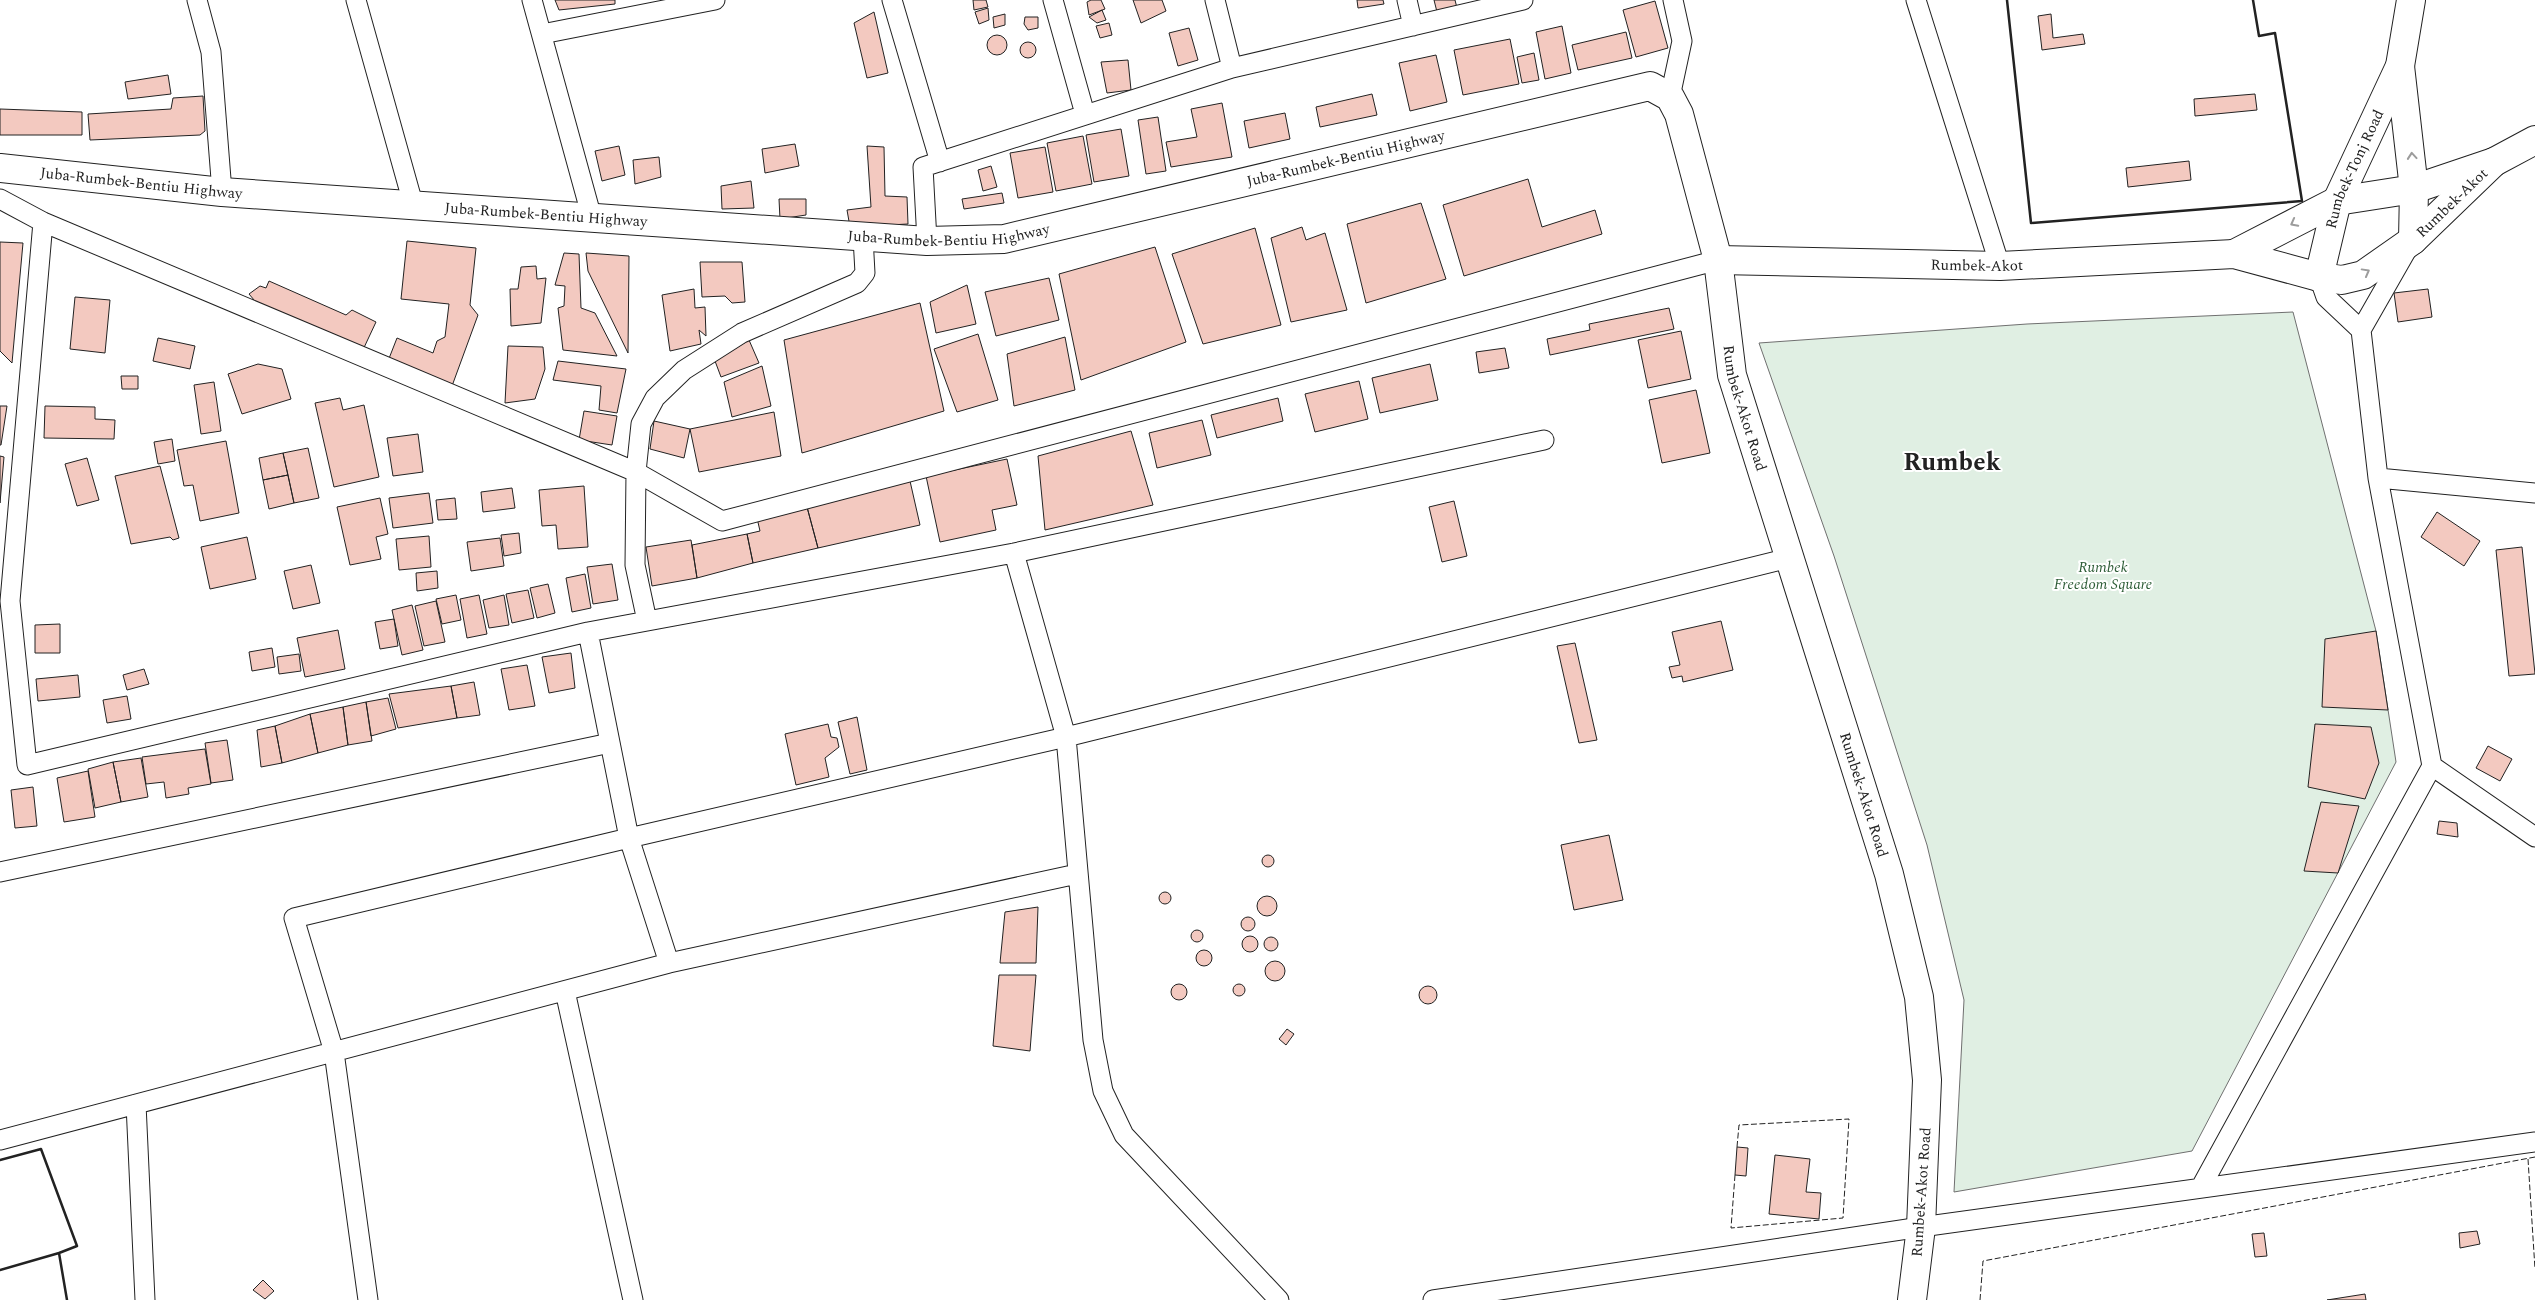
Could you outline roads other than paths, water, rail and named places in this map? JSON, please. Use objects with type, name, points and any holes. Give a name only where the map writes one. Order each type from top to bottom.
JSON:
[{"type":"main road","name":"Rumbek-Tonj Road","points":[[2319,277],[2337,200],[2400,66],[2411,0]]},
{"type":"main road","name":"Rumbek-Tonj Road","points":[[2400,66],[2414,189],[2413,240]]},
{"type":"main road","name":"Juba-Rumbek-Bentiu Highway","points":[[0,168],[222,192],[414,207],[927,241],[1004,239],[1650,86],[1670,97]]},
{"type":"main road","points":[[1670,97],[1679,114],[1718,260]]},
{"type":"main road","points":[[2494,162],[2535,140]]},
{"type":"main road","name":"Rumbek-Akot","points":[[2234,254],[2337,200],[2414,189],[2494,162]]},
{"type":"main road","name":"Rumbek-Akot","points":[[1718,260],[2000,266],[2234,254],[2319,277],[2342,280],[2364,275],[2413,240],[2494,162]]},
{"type":"main road","name":"Rumbek-Akot Road","points":[[1718,260],[1725,301],[1732,375],[1890,874],[1919,997],[1927,1080],[1921,1227],[1912,1300]]},
{"type":"street","points":[[197,0],[211,52],[222,192]]},
{"type":"street","points":[[356,0],[414,207]]},
{"type":"street","points":[[532,0],[592,218]]},
{"type":"street","points":[[542,34],[716,0]]},
{"type":"street","points":[[892,0],[940,162]]},
{"type":"street","points":[[1053,0],[1084,114]]},
{"type":"street","points":[[1215,0],[1232,68]]},
{"type":"street","points":[[1406,0],[1413,26]]},
{"type":"street","points":[[927,241],[924,167],[1232,68],[1523,0]]},
{"type":"street","points":[[1670,97],[1682,41],[1673,0]]},
{"type":"street","points":[[1916,0],[2000,266]]},
{"type":"street","points":[[0,198],[43,222],[636,472],[722,521],[1718,260]]},
{"type":"street","points":[[43,222],[10,601],[26,765],[588,632],[1014,553],[1544,440]]},
{"type":"street","points":[[647,621],[635,565],[636,472],[641,424],[655,398],[684,370],[742,333],[840,293],[857,284],[865,273],[863,237]]},
{"type":"street","points":[[2201,1187],[2432,766],[2378,478],[2362,330],[2413,240]]},
{"type":"street","points":[[2319,277],[2326,297],[2362,330]]},
{"type":"street","points":[[2378,478],[2535,493]]},
{"type":"street","points":[[1014,553],[1066,737],[1092,1040],[1103,1091],[1124,1135],[1279,1300]]},
{"type":"street","points":[[368,1300],[334,1052],[294,918],[1066,737],[1789,558]]},
{"type":"street","points":[[588,632],[629,838],[670,963]]},
{"type":"street","points":[[0,872],[610,743]]},
{"type":"street","points":[[2432,766],[2535,836]]},
{"type":"street","points":[[0,1140],[670,963],[1077,874]]},
{"type":"street","points":[[565,991],[633,1300]]},
{"type":"street","points":[[136,1104],[145,1300]]},
{"type":"street","points":[[1433,1300],[1921,1227],[2535,1142]]},
{"type":"district","name":"Rumbek","points":[[1952,461]]},
{"type":"park label","name":"Rumbek Freedom Square","points":[[2103,576]]}]
